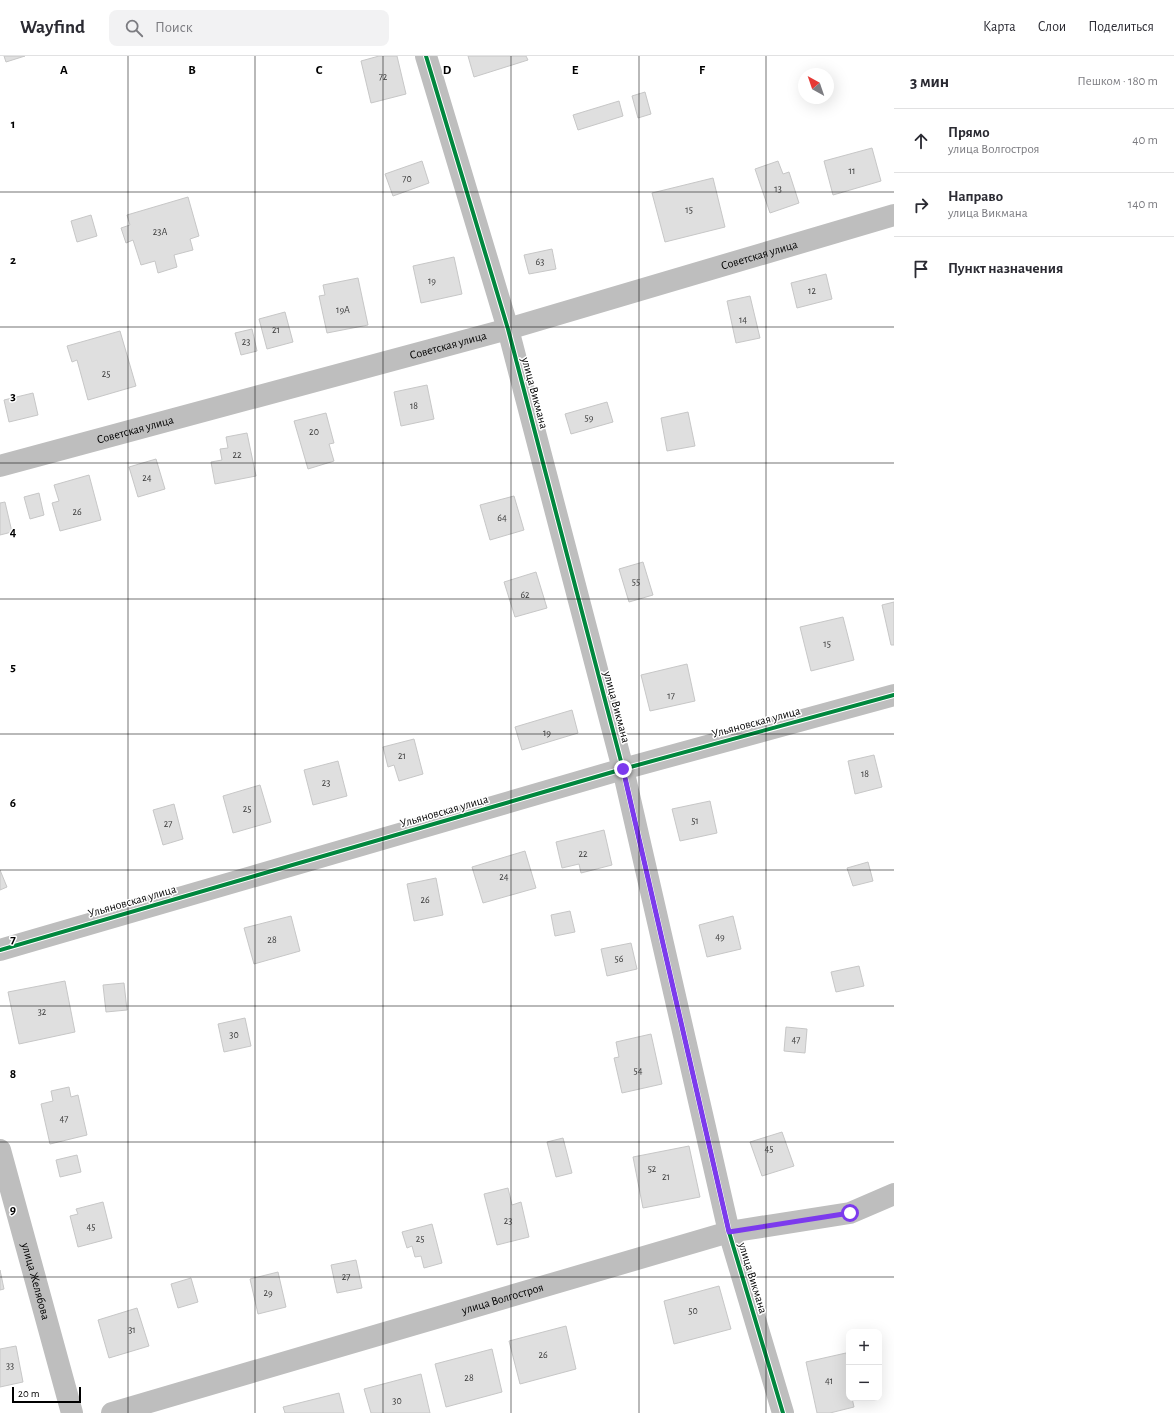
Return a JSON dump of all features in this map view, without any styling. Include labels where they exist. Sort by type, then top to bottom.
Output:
[{"type":"street","name":"улица Викмана","points":[[426,56],[508,329],[623,769],[729,1232],[783,1413]]},
{"type":"street","name":"Советская улица","points":[[0,466],[508,329],[894,216]]},
{"type":"street","name":"Ульяновская улица","points":[[0,950],[623,769],[894,695]]},
{"type":"street","name":"улица Желябова","points":[[0,1150],[72,1413]]},
{"type":"street","name":"улица Волгостроя","points":[[112,1413],[729,1232],[850,1213],[894,1194]]},
{"type":"building","points":[[4,56],[25,56],[6,62]]},
{"type":"building","points":[[379,56],[397,56],[406,94],[371,103],[361,61]]},
{"type":"building","points":[[468,56],[526,56],[528,60],[474,77]]},
{"type":"building","points":[[645,92],[651,114],[638,118],[632,96]]},
{"type":"building","points":[[619,101],[623,116],[578,130],[573,115]]},
{"type":"building","points":[[872,148],[881,181],[833,195],[824,161]]},
{"type":"building","points":[[422,161],[429,183],[393,196],[385,174]]},
{"type":"building","points":[[778,161],[783,174],[789,172],[799,203],[770,213],[755,169]]},
{"type":"building","points":[[713,178],[725,227],[665,242],[652,193]]},
{"type":"building","points":[[188,197],[199,236],[190,239],[193,250],[174,255],[177,267],[158,273],[155,261],[141,265],[133,240],[126,243],[121,228],[130,225],[127,215]]},
{"type":"building","points":[[91,215],[97,236],[77,242],[71,221]]},
{"type":"building","points":[[552,249],[556,269],[529,274],[524,255]]},
{"type":"building","points":[[454,257],[462,294],[421,303],[413,266]]},
{"type":"building","points":[[826,274],[832,299],[797,308],[791,283]]},
{"type":"building","points":[[358,278],[368,325],[327,333],[319,296],[325,295],[323,285]]},
{"type":"building","points":[[750,296],[760,338],[736,343],[727,301]]},
{"type":"building","points":[[285,312],[293,342],[267,349],[259,319]]},
{"type":"building","points":[[252,329],[257,351],[241,355],[235,333]]},
{"type":"building","points":[[120,331],[136,386],[88,400],[77,360],[72,362],[67,346]]},
{"type":"building","points":[[427,385],[434,419],[401,426],[394,392]]},
{"type":"building","points":[[33,393],[38,415],[9,422],[4,400]]},
{"type":"building","points":[[607,402],[613,422],[571,434],[565,414]]},
{"type":"building","points":[[688,412],[695,446],[667,451],[661,418]]},
{"type":"building","points":[[326,413],[334,443],[329,444],[334,461],[308,469],[294,421]]},
{"type":"building","points":[[247,433],[256,476],[215,484],[211,462],[222,460],[220,449],[228,448],[226,437]]},
{"type":"building","points":[[156,459],[165,489],[138,497],[129,467]]},
{"type":"building","points":[[89,475],[101,520],[60,531],[52,503],[59,501],[54,485]]},
{"type":"building","points":[[39,493],[44,515],[30,519],[24,497]]},
{"type":"building","points":[[514,496],[524,530],[490,540],[480,505]]},
{"type":"building","points":[[5,502],[12,532],[0,535],[0,503]]},
{"type":"building","points":[[643,562],[653,595],[629,602],[619,569]]},
{"type":"building","points":[[536,572],[547,608],[515,617],[504,582]]},
{"type":"building","points":[[894,602],[894,645],[891,645],[882,605]]},
{"type":"building","points":[[843,617],[854,660],[811,671],[800,627]]},
{"type":"building","points":[[687,664],[695,701],[650,711],[641,675]]},
{"type":"building","points":[[572,710],[578,733],[522,750],[515,727]]},
{"type":"building","points":[[414,739],[423,774],[399,781],[394,765],[388,767],[383,747]]},
{"type":"building","points":[[874,755],[882,787],[855,794],[848,761]]},
{"type":"building","points":[[338,761],[347,796],[313,805],[304,770]]},
{"type":"building","points":[[260,785],[271,822],[233,833],[223,796]]},
{"type":"building","points":[[710,801],[717,833],[680,841],[672,809]]},
{"type":"building","points":[[174,804],[183,839],[163,845],[153,810]]},
{"type":"building","points":[[604,830],[612,865],[581,873],[579,864],[562,868],[556,842]]},
{"type":"building","points":[[525,851],[536,888],[483,903],[472,867]]},
{"type":"building","points":[[868,862],[873,881],[853,886],[847,868]]},
{"type":"building","points":[[0,870],[7,887],[0,890]]},
{"type":"building","points":[[436,878],[443,915],[414,921],[407,884]]},
{"type":"building","points":[[570,911],[575,932],[555,936],[551,915]]},
{"type":"building","points":[[291,916],[300,951],[254,964],[244,928]]},
{"type":"building","points":[[733,916],[741,949],[707,957],[699,925]]},
{"type":"building","points":[[631,943],[637,969],[607,976],[601,949]]},
{"type":"building","points":[[859,966],[864,986],[836,992],[831,972]]},
{"type":"building","points":[[65,981],[75,1032],[19,1044],[8,992]]},
{"type":"building","points":[[124,983],[127,1010],[106,1012],[103,985]]},
{"type":"building","points":[[245,1018],[251,1046],[224,1052],[218,1024]]},
{"type":"building","points":[[786,1027],[807,1029],[805,1053],[784,1051]]},
{"type":"building","points":[[651,1034],[662,1084],[622,1093],[614,1058],[619,1057],[616,1042]]},
{"type":"building","points":[[69,1087],[71,1097],[78,1095],[87,1135],[50,1144],[41,1104],[53,1101],[51,1091]]},
{"type":"building","points":[[782,1132],[794,1166],[762,1176],[750,1142]]},
{"type":"building","points":[[563,1138],[572,1173],[556,1177],[547,1142]]},
{"type":"building","points":[[689,1146],[700,1197],[643,1208],[633,1157]]},
{"type":"building","points":[[77,1155],[81,1172],[60,1177],[56,1160]]},
{"type":"building","points":[[508,1188],[512,1205],[521,1202],[529,1237],[497,1245],[484,1194]]},
{"type":"building","points":[[103,1202],[112,1238],[78,1247],[70,1216],[78,1214],[76,1209]]},
{"type":"building","points":[[432,1224],[442,1263],[424,1268],[421,1256],[415,1257],[412,1246],[407,1248],[402,1232]]},
{"type":"building","points":[[356,1260],[362,1288],[337,1293],[331,1265]]},
{"type":"building","points":[[0,1270],[4,1289],[0,1290]]},
{"type":"building","points":[[278,1272],[286,1307],[258,1314],[250,1279]]},
{"type":"building","points":[[191,1278],[198,1302],[178,1308],[171,1284]]},
{"type":"building","points":[[719,1286],[731,1329],[674,1344],[664,1301]]},
{"type":"building","points":[[137,1308],[149,1346],[109,1358],[98,1320]]},
{"type":"building","points":[[566,1326],[576,1369],[520,1384],[509,1341]]},
{"type":"building","points":[[16,1346],[23,1382],[0,1387],[0,1349]]},
{"type":"building","points":[[492,1349],[502,1392],[446,1407],[435,1364]]},
{"type":"building","points":[[846,1353],[846,1401],[853,1401],[854,1407],[830,1413],[817,1413],[806,1362]]},
{"type":"building","points":[[421,1374],[430,1413],[371,1413],[364,1389]]},
{"type":"building","points":[[339,1393],[344,1413],[285,1413],[283,1407]]},
{"type":"cycle path","points":[[426,56],[508,329],[623,769],[729,1232],[783,1413]]},
{"type":"cycle path","points":[[0,950],[623,769],[894,695]]},
{"type":"route","points":[[623,769],[729,1232],[850,1213]]}]
